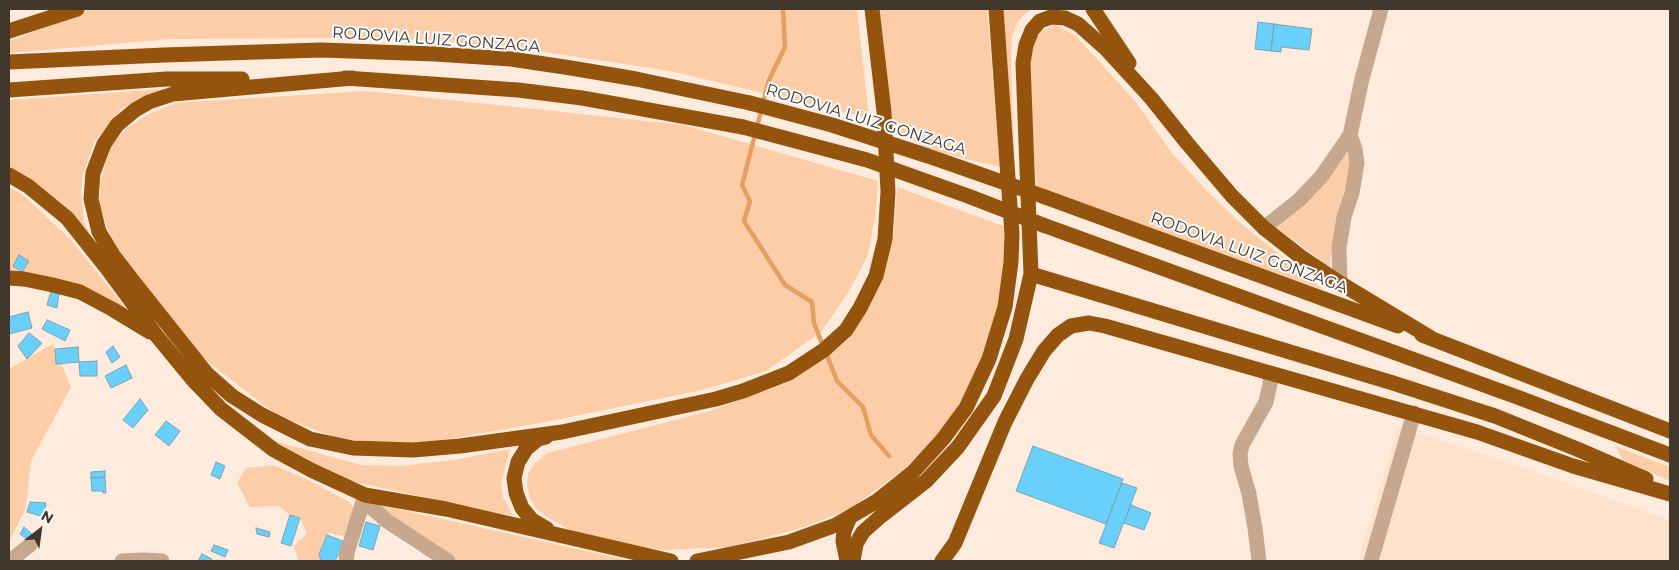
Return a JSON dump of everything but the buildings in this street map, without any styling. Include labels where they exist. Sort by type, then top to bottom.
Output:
[{"type":"highway","points":[[9,31],[77,9]]},
{"type":"highway","points":[[567,537],[545,528],[532,520],[522,508],[516,494],[514,478],[518,462],[526,449],[538,439],[562,432],[716,399],[743,391],[789,373],[824,350],[846,330],[860,308],[876,276],[885,239],[888,192],[884,112],[872,9]]},
{"type":"highway","points":[[697,561],[789,542],[836,525],[877,501],[913,472],[943,439],[966,408],[989,359],[1005,307],[1011,262],[1012,234],[996,9]]},
{"type":"highway","points":[[1092,9],[1151,98]]},
{"type":"highway","points":[[853,561],[856,544],[863,532],[926,481],[958,447],[994,396],[1016,338],[1031,274],[1023,63],[1026,45],[1032,30],[1040,21],[1051,17],[1064,18],[1078,24],[1100,44],[1151,98],[1232,196],[1264,228],[1301,257],[1340,283],[1431,338]]},
{"type":"highway","name":"RODOVIA LUIZ GONZAGA","points":[[9,62],[321,50],[435,54],[511,59],[563,67],[636,79],[750,103],[876,139],[1045,197],[1431,338],[1670,431]]},
{"type":"highway","points":[[353,78],[173,94],[149,102],[135,110],[117,125],[104,144],[93,173],[91,199],[99,232],[132,282],[207,374],[232,396],[262,415],[310,439],[353,448],[413,450],[460,446],[562,432]]},
{"type":"highway","points":[[9,90],[167,79],[353,78],[518,90],[598,100],[743,127],[867,160],[1517,396],[1670,455]]},
{"type":"highway","points":[[9,175],[28,186],[67,218],[156,335],[194,380],[221,409],[274,450],[364,497],[446,509],[671,561]]},
{"type":"highway","points":[[1031,274],[1384,380],[1494,416],[1577,449],[1670,490]]},
{"type":"highway","points":[[9,278],[53,284],[80,292],[156,335]]},
{"type":"highway","points":[[942,561],[955,543],[1005,422],[1044,351],[1058,335],[1072,326],[1089,323],[1414,413],[1477,432],[1573,466],[1670,494]]},
{"type":"highway","points":[[848,561],[843,541],[844,531],[850,517]]},
{"type":"street","points":[[1264,228],[1299,200],[1320,177],[1350,135],[1362,79],[1381,9]]},
{"type":"street","points":[[1340,283],[1339,248],[1344,216],[1353,186],[1357,163],[1350,135]]},
{"type":"street","points":[[1259,561],[1249,494],[1241,466],[1240,454],[1242,444],[1266,402],[1270,384],[1270,373]]},
{"type":"street","points":[[1371,561],[1414,413]]},
{"type":"street","points":[[346,561],[346,553],[364,497],[394,526],[448,561]]},
{"type":"street","points":[[10,561],[30,545]]},
{"type":"street","points":[[122,561],[162,561]]},
{"type":"shaded area","points":[[90,9],[857,9],[869,118],[670,71],[538,51],[432,40],[349,38],[171,39],[9,53],[9,41]]},
{"type":"shaded area","points":[[876,9],[987,9],[1000,167],[938,152],[889,129]]},
{"type":"shaded area","points":[[1001,9],[1033,9],[1018,21],[1012,37],[1011,63],[1015,175]]},
{"type":"shaded area","points":[[1056,25],[1076,36],[1135,101],[1171,152],[1207,191],[1239,222],[1324,290],[1037,194],[1027,63],[1033,40],[1045,29]]},
{"type":"shaded area","points":[[165,89],[122,108],[94,142],[83,174],[81,193],[84,221],[95,247],[9,170],[9,100]]},
{"type":"shaded area","points":[[367,91],[684,125],[878,181],[875,217],[868,255],[849,291],[821,332],[766,371],[702,390],[536,424],[411,445],[337,438],[277,415],[212,365],[191,346],[111,237],[99,204],[101,180],[110,147],[126,129],[147,115],[176,103]]},
{"type":"shaded area","points":[[1349,153],[1350,168],[1333,239],[1330,267],[1277,228],[1292,215],[1336,163]]},
{"type":"shaded area","points":[[9,187],[23,195],[70,239],[128,311],[9,273]]},
{"type":"shaded area","points":[[897,187],[1006,227],[1000,305],[982,368],[951,420],[905,468],[850,509],[801,528],[730,547],[663,550],[617,542],[572,531],[545,516],[536,508],[530,498],[527,485],[528,474],[534,464],[548,453],[710,411],[786,383],[834,351],[852,331],[882,271],[894,232]]},
{"type":"shaded area","points":[[53,344],[71,387],[31,461],[26,508],[9,542],[9,369]]},
{"type":"shaded area","points":[[1398,427],[1489,456],[1670,520],[1670,561],[1358,561]]},
{"type":"shaded area","points":[[274,441],[361,465],[401,466],[455,460],[510,449],[501,484],[503,497],[513,516],[359,483],[321,469]]},
{"type":"shaded area","points":[[1615,446],[1670,467],[1670,481],[1623,460]]},
{"type":"shaded area","points":[[273,465],[308,480],[349,502],[355,508],[344,536],[329,533],[327,535],[319,554],[321,561],[298,561],[294,546],[307,534],[300,518],[290,515],[278,506],[250,507],[237,483],[246,468]]},
{"type":"shaded area","points":[[375,504],[631,561],[448,561]]},
{"type":"waterway","points":[[783,9],[785,47],[769,80],[742,185],[750,201],[744,221],[785,285],[812,302],[814,323],[823,346]]},
{"type":"waterway","points":[[826,353],[837,381],[863,407],[871,435],[889,456]]}]
